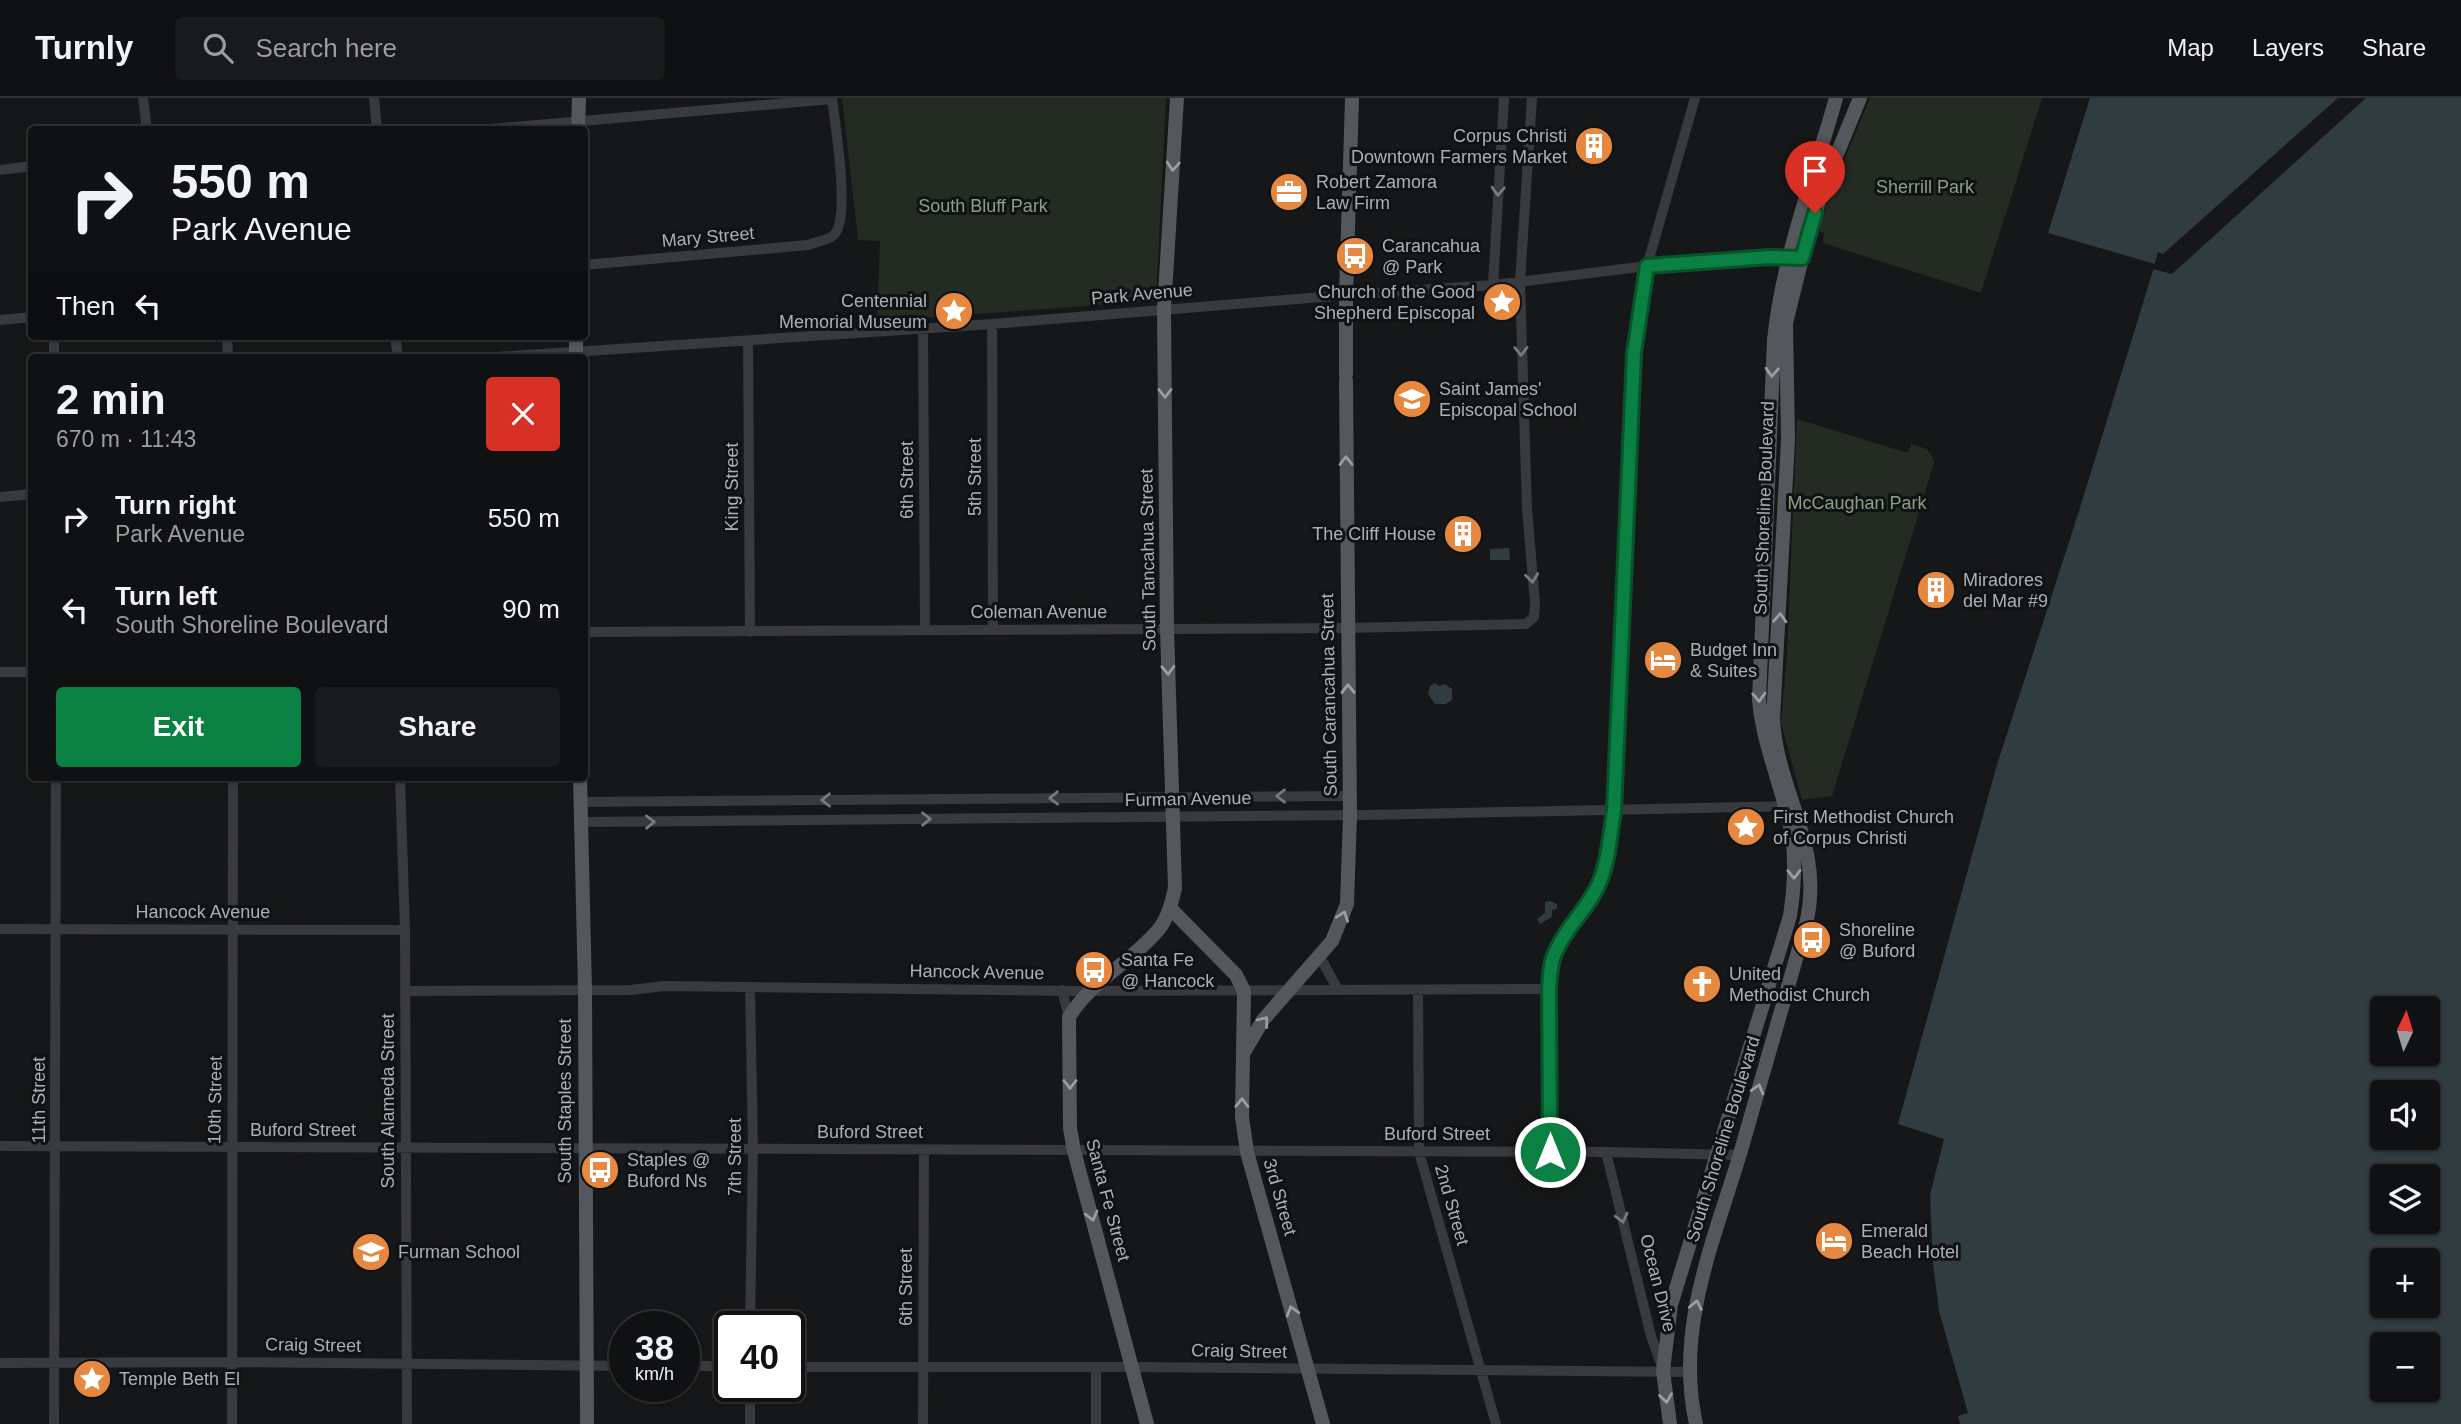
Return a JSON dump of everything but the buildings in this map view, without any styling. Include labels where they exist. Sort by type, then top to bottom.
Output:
[{"type":"main road","points":[[578,124],[579,98]]},
{"type":"main road","name":"South Tancahua Street","points":[[1093,990],[1160,928],[1170,908],[1175,888],[1167,629],[1164,310],[1177,98]]},
{"type":"main road","name":"South Carancahua Street","points":[[1290,991],[1332,941],[1347,904],[1350,796],[1346,295],[1352,98]]},
{"type":"main road","name":"South Shoreline Boulevard","points":[[1796,257],[1836,98]]},
{"type":"main road","name":"South Shoreline Boulevard","points":[[1689,1372],[1689,1344],[1700,1281],[1808,915],[1811,894],[1808,853],[1760,720],[1758,680],[1774,340],[1779,300],[1860,98]]},
{"type":"main road","name":"South Staples Street","points":[[580,781],[587,1424]]},
{"type":"main road","name":"South Shoreline Boulevard","points":[[1663,1371],[1671,1305],[1790,916],[1795,877],[1789,806]]},
{"type":"main road","points":[[1170,908],[1236,975],[1244,991],[1243,1054]]},
{"type":"main road","points":[[1069,1017],[1093,990]]},
{"type":"main road","name":"3rd Street","points":[[1290,991],[1263,1020],[1243,1054],[1242,1117],[1247,1152],[1323,1424]]},
{"type":"main road","name":"Santa Fe Street","points":[[1069,1017],[1070,1128],[1074,1151],[1147,1424]]},
{"type":"main road","name":"Ocean Drive","points":[[1663,1371],[1671,1424]]},
{"type":"main road","points":[[1689,1372],[1696,1424]]},
{"type":"street","points":[[143,98],[146,126]]},
{"type":"street","points":[[374,98],[377,126]]},
{"type":"street","points":[[545,126],[832,98]]},
{"type":"street","name":"Mary Street","points":[[588,265],[808,245],[833,236],[838,228],[843,202],[832,98]]},
{"type":"street","points":[[1493,285],[1504,98]]},
{"type":"street","points":[[1520,282],[1532,98]]},
{"type":"street","points":[[1550,1152],[1549,989],[1556,950],[1588,904],[1600,881],[1608,855],[1614,811],[1634,353],[1647,266],[1695,98]]},
{"type":"street","points":[[0,170],[28,166]]},
{"type":"street","name":"Park Avenue","points":[[576,354],[1493,285],[1647,266],[1796,257]]},
{"type":"street","name":"Coleman Avenue","points":[[588,632],[1347,628],[1526,624],[1534,617],[1535,603],[1529,550],[1520,282]]},
{"type":"street","points":[[0,320],[28,317]]},
{"type":"street","name":"5th Street","points":[[992,324],[992,629]]},
{"type":"street","name":"6th Street","points":[[923,329],[925,630]]},
{"type":"street","name":"King Street","points":[[748,341],[750,632]]},
{"type":"street","points":[[0,497],[28,494]]},
{"type":"street","points":[[0,672],[28,672]]},
{"type":"street","name":"11th Street","points":[[54,1424],[56,781]]},
{"type":"street","name":"10th Street","points":[[232,1424],[235,929],[233,781]]},
{"type":"street","name":"South Alameda Street","points":[[400,781],[405,930],[407,1424]]},
{"type":"street","name":"Furman Avenue","points":[[581,802],[1350,796]]},
{"type":"street","points":[[965,819],[966,799]]},
{"type":"street","points":[[779,800],[779,820]]},
{"type":"street","name":"Furman Avenue","points":[[582,822],[1350,815],[1789,806]]},
{"type":"street","name":"Hancock Avenue","points":[[0,929],[405,930]]},
{"type":"street","points":[[1320,957],[1337,988]]},
{"type":"street","name":"Hancock Avenue","points":[[405,991],[584,991],[664,986],[1244,991],[1337,988],[1549,989]]},
{"type":"street","name":"7th Street","points":[[750,987],[753,1149],[750,1311]]},
{"type":"street","points":[[1062,990],[1069,1017]]},
{"type":"street","name":"2nd Street","points":[[1418,990],[1419,1152],[1496,1424]]},
{"type":"street","name":"Buford Street","points":[[0,1146],[1606,1152],[1739,1155]]},
{"type":"street","name":"6th Street","points":[[923,1424],[924,1150]]},
{"type":"street","name":"Ocean Drive","points":[[1606,1152],[1651,1336],[1663,1371]]},
{"type":"street","name":"Craig Street","points":[[0,1363],[233,1362],[609,1366]]},
{"type":"street","name":"Craig Street","points":[[805,1367],[1689,1372]]},
{"type":"street","points":[[1096,1367],[1096,1424]]},
{"type":"street","points":[[750,1402],[750,1424]]},
{"type":"green space","name":"South Bluff Park","points":[[842,98],[1166,98],[1156,301],[877,321],[880,241],[858,240]]},
{"type":"green space","name":"Sherrill Park","points":[[1870,98],[2042,98],[1981,293],[1823,243],[1824,233],[1819,231],[1827,201]]},
{"type":"green space","name":"McCaughan Park","points":[[1797,419],[1908,453],[1911,444],[1927,449],[1934,463],[1832,796],[1802,800],[1781,723],[1787,653]]},
{"type":"shaded area","points":[[2090,98],[2461,98],[2461,1424],[1960,1424],[1958,1416],[1968,1413],[1939,1311],[1933,1264],[1930,1195],[1944,1139],[1898,1124],[1996,768],[2155,264],[2048,233]]},
{"type":"shaded area","points":[[1509,548],[1510,560],[1490,560],[1490,549]]},
{"type":"shaded area","points":[[1435,683],[1439,686],[1445,684],[1452,689],[1452,700],[1446,704],[1435,704],[1428,694],[1430,686]]},
{"type":"shaded area","points":[[1545,902],[1557,904],[1557,909],[1552,910],[1552,917],[1540,924],[1537,919],[1545,913]]},
{"type":"pier","points":[[2338,98],[2366,98],[2172,274],[2153,269],[2158,252],[2163,254]]},
{"type":"place","name":"Corpus Christi Downtown Farmers Market","points":[[1594,146]]},
{"type":"place","name":"Robert Zamora Law Firm","points":[[1289,192]]},
{"type":"place","name":"Carancahua @ Park","points":[[1355,256]]},
{"type":"place","name":"Church of the Good Shepherd Episcopal","points":[[1502,302]]},
{"type":"place","name":"Centennial Memorial Museum","points":[[954,311]]},
{"type":"place","name":"Saint James' Episcopal School","points":[[1412,399]]},
{"type":"place","name":"The Cliff House","points":[[1463,534]]},
{"type":"place","name":"Miradores del Mar #9","points":[[1936,590]]},
{"type":"place","name":"Budget Inn & Suites","points":[[1663,660]]},
{"type":"place","name":"First Methodist Church of Corpus Christi","points":[[1746,827]]},
{"type":"place","name":"Shoreline @ Buford","points":[[1812,940]]},
{"type":"place","name":"Santa Fe @ Hancock","points":[[1094,970]]},
{"type":"place","name":"United Methodist Church","points":[[1702,984]]},
{"type":"place","name":"Staples @ Buford Ns","points":[[600,1170]]},
{"type":"place","name":"Emerald Beach Hotel","points":[[1834,1241]]},
{"type":"place","name":"Furman School","points":[[371,1252]]},
{"type":"place","name":"Temple Beth El","points":[[92,1379]]},
{"type":"route","points":[[1550,1152],[1551,968],[1556,950],[1588,904],[1600,881],[1608,855],[1614,811],[1634,353],[1647,266],[1770,257],[1802,258],[1815,213]]}]
